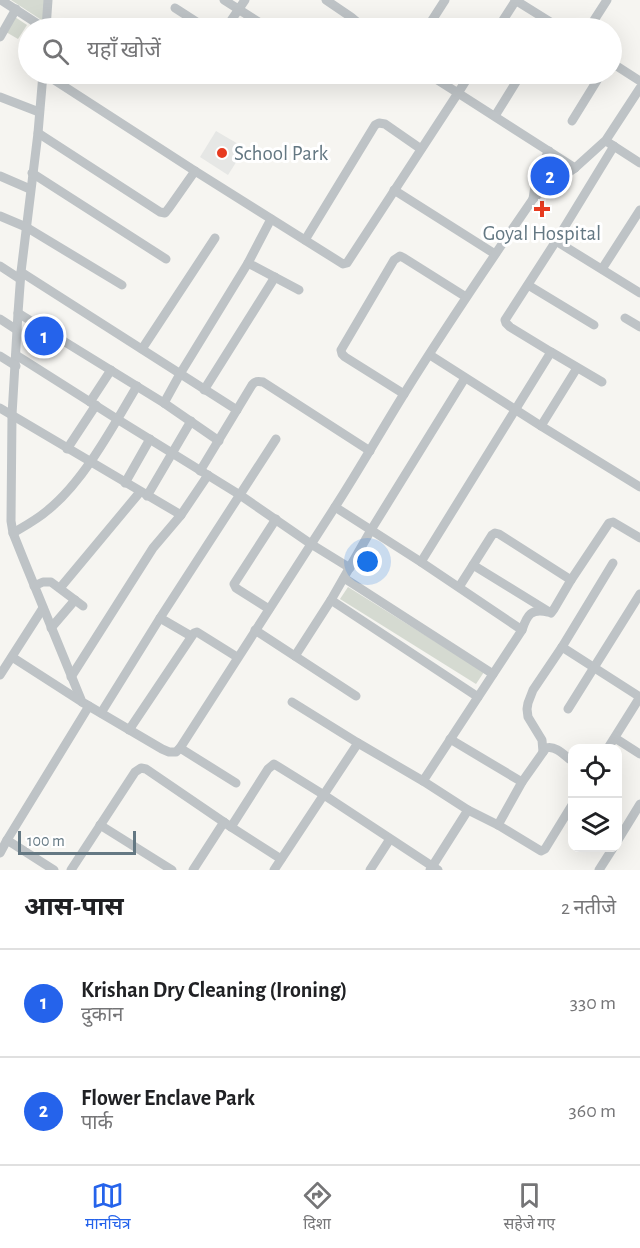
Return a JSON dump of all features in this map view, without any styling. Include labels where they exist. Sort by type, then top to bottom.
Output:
[{"type":"street","points":[[1,0],[30,18]]},
{"type":"street","points":[[46,18],[48,0]]},
{"type":"street","points":[[224,0],[253,18]]},
{"type":"street","points":[[233,18],[245,0]]},
{"type":"street","points":[[326,0],[352,18]]},
{"type":"street","points":[[433,18],[445,0]]},
{"type":"street","points":[[504,18],[516,0],[541,18]]},
{"type":"street","points":[[595,18],[607,0]]},
{"type":"street","points":[[175,8],[190,18]]},
{"type":"street","points":[[0,37],[16,9]]},
{"type":"street","points":[[622,69],[640,81]]},
{"type":"street","points":[[43,84],[18,313],[12,415],[10,510],[13,533],[71,677],[85,704]]},
{"type":"street","points":[[60,84],[343,264],[347,263],[464,84]]},
{"type":"street","points":[[444,84],[575,168]]},
{"type":"street","points":[[495,116],[515,84]]},
{"type":"street","points":[[572,121],[595,84]]},
{"type":"street","points":[[602,382],[506,323],[506,317],[556,241],[640,88]]},
{"type":"street","points":[[0,97],[39,112]]},
{"type":"street","points":[[305,240],[375,125],[385,124],[420,149]]},
{"type":"street","points":[[38,133],[160,213],[165,213],[195,171]]},
{"type":"street","points":[[610,143],[640,163]]},
{"type":"street","points":[[12,657],[85,704],[169,752],[176,752],[335,507],[466,297],[533,199],[610,143]]},
{"type":"street","points":[[533,199],[537,173],[549,151]]},
{"type":"street","points":[[32,173],[166,259]]},
{"type":"street","points":[[0,176],[30,189]]},
{"type":"street","points":[[394,190],[495,254]]},
{"type":"street","points":[[602,269],[639,213]]},
{"type":"street","points":[[0,216],[26,227],[122,285]]},
{"type":"street","points":[[164,403],[248,263],[271,219]]},
{"type":"street","points":[[142,349],[215,238]]},
{"type":"street","points":[[556,241],[640,293]]},
{"type":"street","points":[[404,394],[345,357],[341,350],[394,260],[400,256],[404,258],[466,297]]},
{"type":"street","points":[[248,263],[299,290]]},
{"type":"street","points":[[0,266],[21,275],[237,410]]},
{"type":"street","points":[[204,390],[275,277]]},
{"type":"street","points":[[528,285],[594,325]]},
{"type":"street","points":[[18,313],[164,403],[219,441]]},
{"type":"street","points":[[625,318],[640,327]]},
{"type":"street","points":[[0,319],[17,330]]},
{"type":"street","points":[[422,562],[551,352]]},
{"type":"street","points":[[430,354],[640,487]]},
{"type":"street","points":[[16,355],[240,495],[350,568]]},
{"type":"street","points":[[0,356],[16,366]]},
{"type":"street","points":[[541,426],[577,368]]},
{"type":"street","points":[[67,449],[111,370]]},
{"type":"street","points":[[294,656],[331,600],[371,530],[465,378]]},
{"type":"street","points":[[71,677],[153,548],[181,515],[219,441],[255,382],[263,382],[370,451]]},
{"type":"street","points":[[13,533],[49,510],[67,493],[90,462],[137,386]]},
{"type":"street","points":[[0,408],[181,515]]},
{"type":"street","points":[[60,588],[144,494],[173,453],[190,421]]},
{"type":"street","points":[[125,483],[150,439]]},
{"type":"street","points":[[101,713],[276,439]]},
{"type":"street","points":[[335,507],[422,562],[522,630]]},
{"type":"street","points":[[269,609],[239,590],[234,584],[276,519]]},
{"type":"street","points":[[550,613],[609,523],[618,524],[640,538]]},
{"type":"street","points":[[459,587],[495,533],[571,580]]},
{"type":"street","points":[[543,752],[542,740],[528,717],[527,706],[534,690],[613,563]]},
{"type":"street","points":[[473,565],[550,613]]},
{"type":"street","points":[[344,578],[493,674]]},
{"type":"street","points":[[34,586],[51,582],[79,603],[51,628]]},
{"type":"street","points":[[568,709],[640,594]]},
{"type":"street","points":[[331,600],[478,697]]},
{"type":"street","points":[[0,675],[43,608]]},
{"type":"street","points":[[423,781],[522,630],[528,615],[540,610],[550,613]]},
{"type":"street","points":[[160,618],[191,636]]},
{"type":"street","points":[[255,630],[356,696]]},
{"type":"street","points":[[129,729],[194,633],[197,632],[237,657]]},
{"type":"street","points":[[562,647],[640,697],[611,744]]},
{"type":"street","points":[[292,702],[468,810],[541,851],[545,849],[568,813]]},
{"type":"street","points":[[0,853],[85,704]]},
{"type":"street","points":[[615,738],[640,754]]},
{"type":"street","points":[[450,739],[522,782]]},
{"type":"street","points":[[274,870],[358,744]]},
{"type":"street","points":[[498,825],[522,782],[543,752],[550,746],[568,757]]},
{"type":"street","points":[[180,748],[236,783]]},
{"type":"street","points":[[193,870],[274,764],[390,839],[429,868],[468,810]]},
{"type":"street","points":[[71,870],[135,772],[141,768],[281,859]]},
{"type":"street","points":[[622,833],[640,804]]},
{"type":"street","points":[[100,825],[172,870]]},
{"type":"street","points":[[370,870],[390,839]]},
{"type":"street","points":[[7,840],[54,870]]},
{"type":"street","points":[[599,870],[610,852]]},
{"type":"shaded area","points":[[11,0],[45,0],[43,18],[38,18]]},
{"type":"shaded area","points":[[15,17],[18,19],[18,39],[6,32]]},
{"type":"shaded area","name":"School Park","points":[[216,131],[245,148],[228,175],[200,157]]},
{"type":"shaded area","points":[[551,161],[561,164],[564,171],[544,184],[541,183],[540,181]]},
{"type":"shaded area","points":[[348,587],[484,672],[476,684],[340,599]]},
{"type":"place","name":"School Park","points":[[222,153]]},
{"type":"place","name":"Flower Enclave Park","points":[[550,176]]},
{"type":"place","name":"Goyal Hospital","points":[[542,209]]},
{"type":"place","name":"Krishan Dry Cleaning (Ironing)","points":[[44,336]]}]
